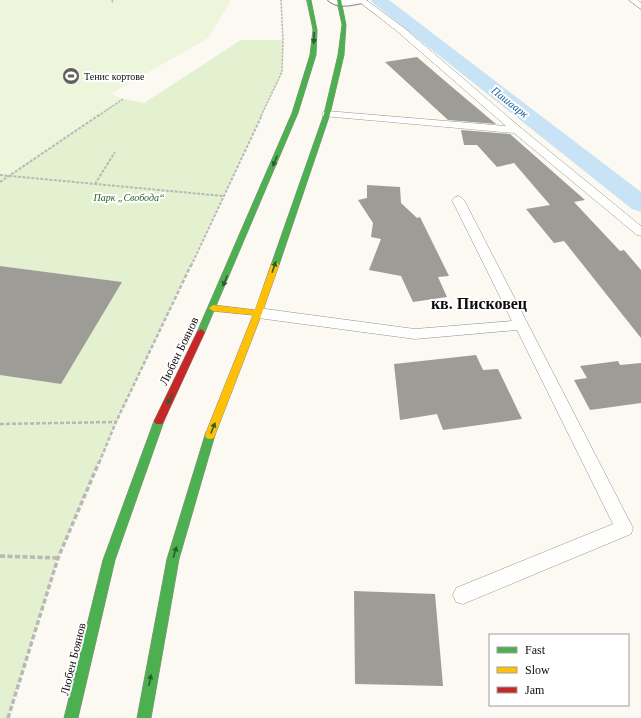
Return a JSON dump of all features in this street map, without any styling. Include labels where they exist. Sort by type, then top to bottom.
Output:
[{"type":"street","name":"Любен Боянов","points":[[71,718],[111,553],[154,431],[213,308],[294,114],[313,55],[315,30],[309,0]]},
{"type":"street","points":[[144,718],[173,558],[210,434],[258,313],[327,114],[341,55],[344,25],[338,1],[361,0]]},
{"type":"street","points":[[213,308],[258,313]]},
{"type":"lane","points":[[361,0],[401,30],[517,130],[641,232]]},
{"type":"lane","points":[[633,0],[641,7]]},
{"type":"lane","points":[[327,114],[517,130]]},
{"type":"lane","points":[[458,200],[624,528],[463,596]]},
{"type":"lane","points":[[258,313],[415,334],[521,325]]},
{"type":"path","points":[[8,718],[58,558],[116,422],[162,328],[282,72],[283,40],[281,0]]},
{"type":"path","points":[[0,182],[123,99]]},
{"type":"path","points":[[95,184],[114,152]]},
{"type":"path","points":[[0,175],[223,196]]},
{"type":"path","points":[[0,424],[116,422]]},
{"type":"path","points":[[0,556],[58,558]]},
{"type":"green space","name":"Тенис кортове","points":[[0,0],[231,0],[208,38],[110,94],[123,99],[9,175],[0,175]]},
{"type":"green space","name":"Парк „Свобода“","points":[[241,40],[283,40],[282,72],[116,422],[58,558],[8,718],[0,718],[0,375],[61,384],[121,282],[0,266],[0,175],[9,175],[123,99],[144,103]]},
{"type":"building","points":[[417,57],[496,124],[448,120],[385,62]]},
{"type":"building","points":[[461,130],[510,134],[585,200],[574,202],[620,251],[624,250],[641,270],[641,338],[564,241],[554,243],[526,209],[550,205],[514,163],[497,167],[477,145],[464,145]]},
{"type":"building","points":[[367,185],[400,187],[401,203],[417,218],[420,217],[449,276],[438,277],[447,297],[413,302],[401,276],[369,270],[381,239],[371,237],[373,223],[358,200],[367,198]]},
{"type":"building","points":[[0,266],[122,282],[61,384],[0,375]]},
{"type":"building","points":[[476,355],[483,370],[498,369],[522,419],[443,430],[437,414],[400,420],[394,364]]},
{"type":"building","points":[[618,361],[620,365],[641,363],[641,403],[590,410],[574,380],[587,378],[580,366]]},
{"type":"building","points":[[354,591],[435,594],[443,686],[355,684]]},
{"type":"waterway","name":"Пашаарк","points":[[379,0],[641,204]]},
{"type":"traffic: fast","points":[[201,332],[295,113],[313,55],[315,30],[309,0]]},
{"type":"traffic: fast","points":[[275,265],[327,114],[341,55],[344,25],[339,0]]},
{"type":"traffic: fast","points":[[71,718],[109,560],[159,421]]},
{"type":"traffic: fast","points":[[144,718],[173,559],[210,435]]},
{"type":"traffic: slow","points":[[210,435],[258,313],[275,265]]},
{"type":"traffic: slow","points":[[213,308],[258,313]]},
{"type":"traffic: jam","points":[[159,421],[201,332]]},
{"type":"place","name":"Тенис кортове","points":[[71,76]]},
{"type":"district","name":"кв. Писковец","points":[[479,303]]}]
